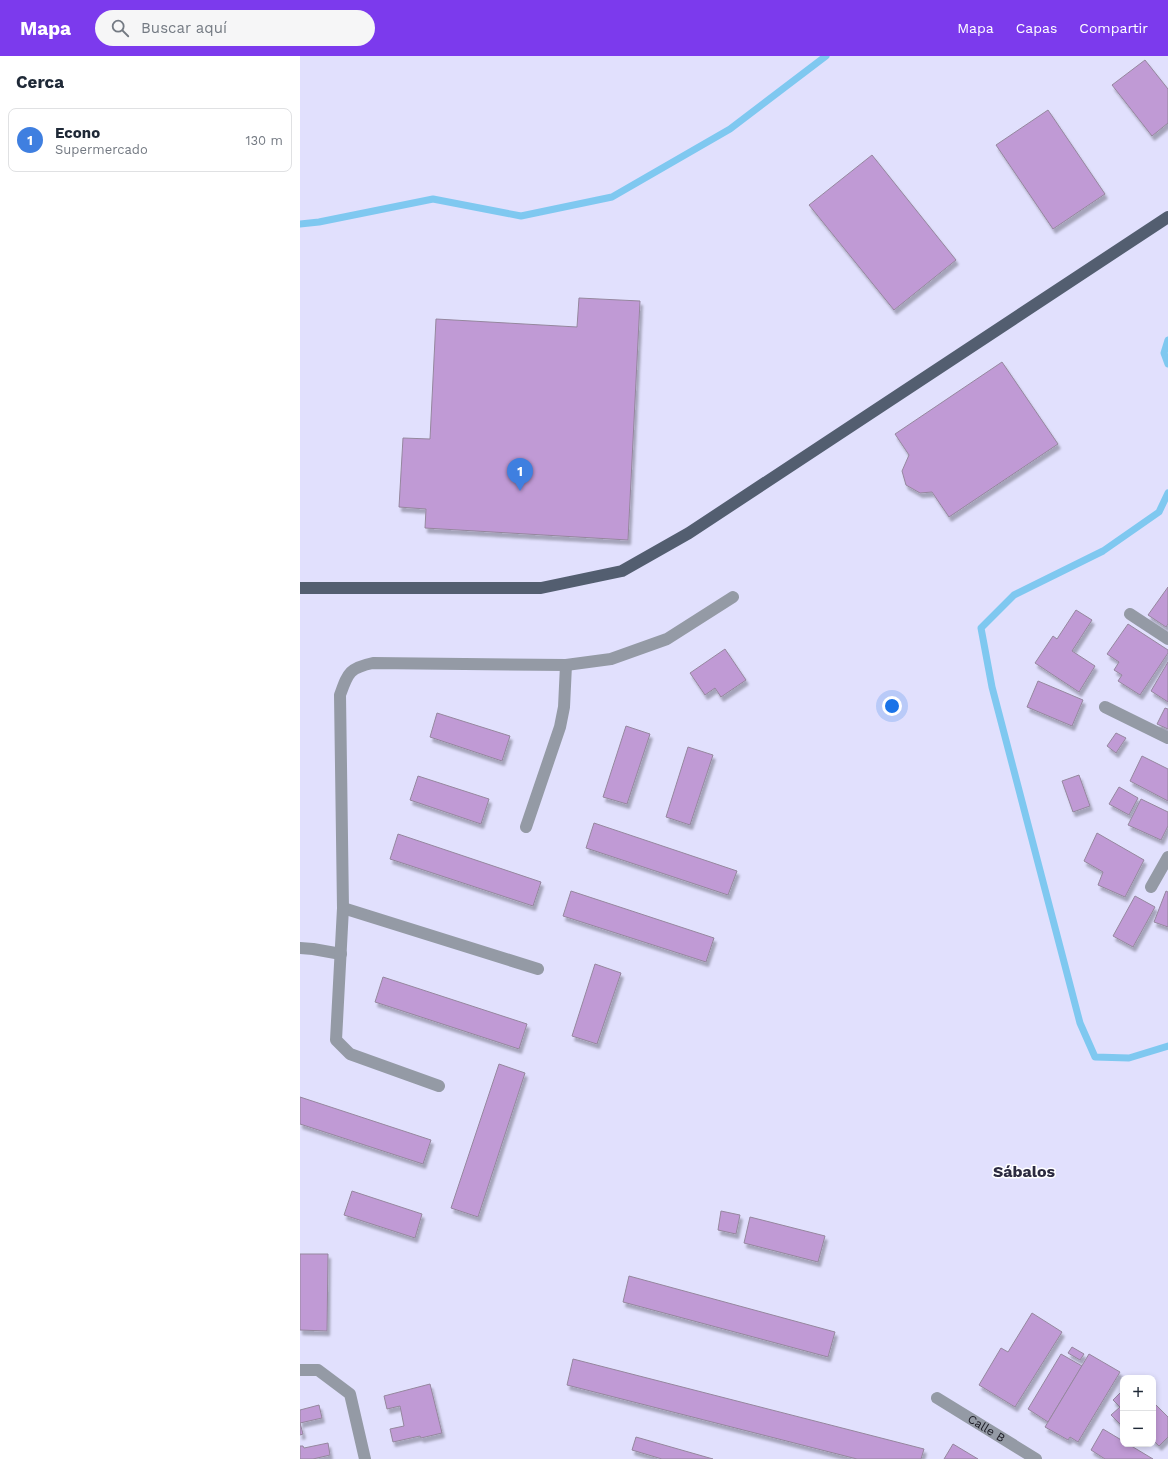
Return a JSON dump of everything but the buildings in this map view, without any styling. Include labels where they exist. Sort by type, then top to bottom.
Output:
[{"type":"main road","points":[[300,588],[541,588],[622,571],[689,533],[1168,217]]},
{"type":"street","points":[[439,1086],[350,1054],[336,1040],[343,908],[340,695],[348,675],[359,666],[373,663],[566,666],[610,659],[667,639],[733,597]]},
{"type":"street","points":[[1130,614],[1168,639]]},
{"type":"street","points":[[526,827],[560,727],[564,707],[566,666]]},
{"type":"street","points":[[1105,707],[1168,738]]},
{"type":"street","points":[[1151,887],[1168,857]]},
{"type":"street","points":[[343,908],[538,969]]},
{"type":"street","points":[[300,948],[341,954]]},
{"type":"street","points":[[300,1370],[318,1370],[350,1394],[365,1459]]},
{"type":"street","name":"Calle B","points":[[936,1398],[1036,1459]]},
{"type":"waterway","points":[[300,224],[319,222],[433,199],[521,216],[612,197],[730,129],[826,56]]},
{"type":"waterway","points":[[1168,340],[1164,353],[1168,364]]},
{"type":"waterway","points":[[1168,493],[1159,512],[1103,551],[1014,595],[981,628],[992,687],[1080,1023],[1095,1057],[1129,1058],[1168,1046]]},
{"type":"place","name":"Econo","points":[[520,491]]},
{"type":"district","name":"Sábalos","points":[[1024,1171]]}]
